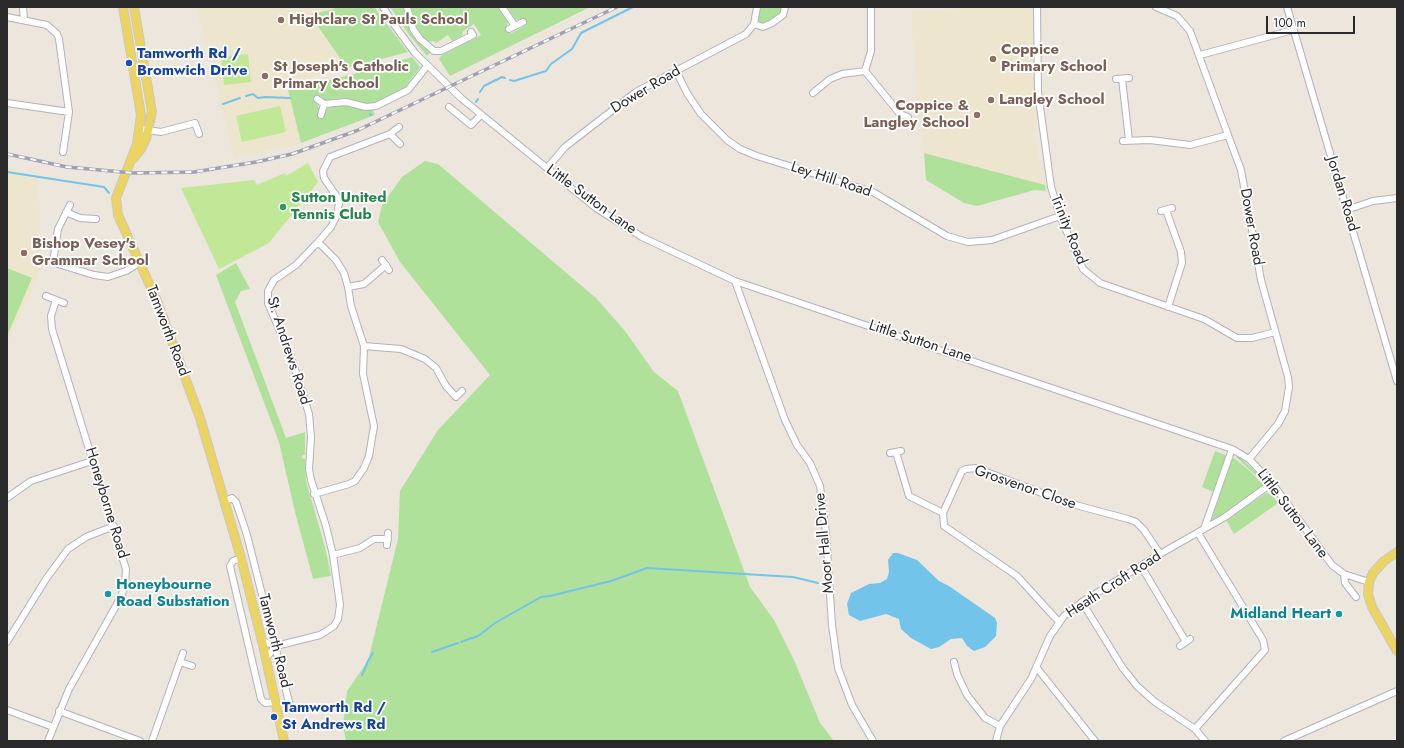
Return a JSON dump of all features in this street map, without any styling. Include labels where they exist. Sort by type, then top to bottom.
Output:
[{"type":"main road","name":"Tamworth Road","points":[[123,7],[141,115],[140,129],[129,164],[118,189],[116,205],[120,224],[140,263],[172,337],[200,418],[241,558],[266,658],[284,741]]},
{"type":"main road","name":"Tamworth Road","points":[[129,164],[141,149],[149,130],[152,112],[134,7]]},
{"type":"main road","points":[[1397,552],[1376,568],[1369,582],[1368,594],[1370,602],[1397,651]]},
{"type":"street","points":[[23,7],[24,20]]},
{"type":"street","name":"Little Sutton Lane","points":[[383,7],[395,26],[427,66],[481,115],[596,208],[636,233],[665,249],[735,281],[1232,449],[1249,459],[1272,483],[1332,565],[1344,574],[1369,582]]},
{"type":"street","points":[[407,7],[413,29],[425,45],[434,51],[441,51],[473,35],[471,32]]},
{"type":"street","points":[[502,7],[512,28],[523,22]]},
{"type":"street","points":[[758,7],[754,24],[763,27],[784,15],[785,7]]},
{"type":"street","points":[[865,71],[871,51],[871,7]]},
{"type":"street","name":"Trinity Road","points":[[1036,7],[1040,119],[1051,187],[1060,216],[1083,269],[1094,280],[1108,287],[1204,319],[1237,338],[1252,338],[1275,332]]},
{"type":"street","name":"Dower Road","points":[[1156,7],[1166,10],[1181,19],[1190,31],[1200,55],[1241,170],[1261,280],[1288,377],[1288,401],[1286,411],[1278,424],[1249,459]]},
{"type":"street","name":"Jordan Road","points":[[1287,7],[1397,381]]},
{"type":"street","points":[[7,17],[47,25],[57,34],[59,39],[69,112],[61,149]]},
{"type":"street","name":"Dower Road","points":[[546,168],[564,147],[636,92],[739,39],[750,30],[754,24]]},
{"type":"street","points":[[1200,55],[1293,30]]},
{"type":"street","points":[[317,99],[324,104],[346,102],[366,107],[376,106],[408,90],[427,66]]},
{"type":"street","name":"Ley Hill Road","points":[[676,71],[701,114],[712,127],[736,146],[757,156],[868,190],[947,236],[968,242],[992,240],[1060,216]]},
{"type":"street","points":[[814,89],[830,79],[842,74],[865,71]]},
{"type":"street","points":[[865,71],[900,114],[906,116],[903,124]]},
{"type":"street","points":[[1129,78],[1119,79],[1126,141],[1150,140],[1190,145],[1228,135]]},
{"type":"street","points":[[7,103],[69,112]]},
{"type":"street","points":[[321,115],[324,104]]},
{"type":"street","points":[[449,107],[471,125],[481,115]]},
{"type":"street","points":[[140,129],[161,132],[195,123],[199,134]]},
{"type":"street","name":"St. Andrews Road","points":[[276,646],[320,635],[334,626],[338,619],[340,605],[333,555],[326,526],[314,494],[310,469],[311,437],[309,414],[291,357],[271,312],[267,297],[270,285],[274,280],[296,265],[331,228],[339,209],[337,197],[324,178],[323,171],[326,162],[330,157],[336,154],[390,134],[399,127]]},
{"type":"street","points":[[390,134],[400,144]]},
{"type":"street","points":[[1346,210],[1373,201],[1397,198]]},
{"type":"street","points":[[53,262],[56,237],[70,205]]},
{"type":"street","points":[[1166,209],[1181,252],[1182,263],[1168,307]]},
{"type":"street","points":[[66,212],[80,218],[96,219]]},
{"type":"street","points":[[314,494],[349,484],[360,475],[369,456],[374,426],[363,374],[364,346],[351,306],[348,286],[344,273],[336,260],[318,242]]},
{"type":"street","points":[[45,260],[94,275],[108,277],[140,263]]},
{"type":"street","points":[[348,286],[364,284],[386,265]]},
{"type":"street","name":"Moor Hall Drive","points":[[735,281],[784,420],[797,445],[810,463],[820,486],[826,533],[832,624],[838,668],[852,705],[874,741]]},
{"type":"street","points":[[46,296],[64,303]]},
{"type":"street","name":"Honeyborne Road","points":[[48,741],[69,689],[121,597],[125,585],[126,569],[114,526],[52,329],[51,316],[56,300]]},
{"type":"street","points":[[364,346],[401,349],[425,359],[436,368],[446,386],[456,397],[462,391]]},
{"type":"street","points":[[1390,355],[1397,353]]},
{"type":"street","points":[[1195,729],[1265,650],[1263,640],[1201,531],[1232,449]]},
{"type":"street","points":[[896,452],[909,496],[943,513],[942,522],[947,530],[1017,576],[1059,622]]},
{"type":"street","points":[[7,498],[31,481],[92,460]]},
{"type":"street","name":"Grosvenor Close","points":[[943,513],[962,471],[976,468],[1068,503],[1136,522],[1144,530],[1160,554]]},
{"type":"street","name":"Heath Croft Road","points":[[996,741],[1000,726],[1037,668],[1050,636],[1059,622],[1071,610],[1160,554],[1225,517],[1272,483]]},
{"type":"street","name":"Tamworth Road","points":[[224,500],[232,498],[236,502],[257,571],[291,710]]},
{"type":"street","points":[[7,642],[46,578],[68,549],[86,537],[114,526]]},
{"type":"street","points":[[333,555],[360,548],[374,539],[388,539]]},
{"type":"street","name":"Tamworth Road","points":[[241,558],[233,561],[230,566],[259,692],[263,702],[276,702]]},
{"type":"street","points":[[1141,566],[1185,642]]},
{"type":"street","name":"Little Sutton Lane","points":[[1344,574],[1345,582],[1356,597]]},
{"type":"street","points":[[1082,602],[1122,667],[1137,686],[1155,702],[1195,729],[1205,741]]},
{"type":"street","points":[[262,641],[276,646],[266,658]]},
{"type":"street","points":[[152,741],[183,653]]},
{"type":"street","points":[[180,662],[192,666]]},
{"type":"street","points":[[954,662],[957,674],[967,695],[985,718],[1000,726]]},
{"type":"street","points":[[1037,668],[1095,741]]},
{"type":"street","points":[[1284,741],[1397,691]]},
{"type":"street","name":"Tamworth Road","points":[[289,701],[296,699]]},
{"type":"street","points":[[7,710],[53,727]]},
{"type":"street","points":[[59,711],[140,741]]},
{"type":"shaded area","name":"St Joseph's Catholic Primary School","points":[[196,7],[340,7],[311,15],[347,68],[286,84],[301,143],[234,158]]},
{"type":"shaded area","name":"Coppice & Langley School","points":[[956,7],[1032,7],[1035,138],[1045,185],[924,153],[917,92],[911,11],[955,9]]},
{"type":"shaded area","name":"Bishop Vesey's Grammar School","points":[[7,167],[38,178],[42,269],[7,343]]},
{"type":"green space","points":[[340,7],[374,7],[408,52],[347,68],[310,15]]},
{"type":"green space","points":[[390,7],[404,7],[411,30],[422,46],[431,52],[427,56],[410,36]]},
{"type":"green space","points":[[411,7],[498,7],[508,22],[506,27],[510,34],[526,25],[523,19],[515,19],[507,7],[590,7],[450,76],[439,59],[442,55],[481,35],[474,24],[463,31],[462,36],[452,41],[448,35],[436,43],[433,41],[427,42],[417,28]]},
{"type":"green space","points":[[760,7],[783,7],[781,15],[765,25],[758,21]]},
{"type":"green space","points":[[248,54],[251,82],[224,85],[221,57]]},
{"type":"green space","points":[[412,57],[420,67],[406,86],[407,88],[374,104],[370,105],[343,98],[333,99],[330,102],[316,101],[320,112],[318,116],[322,118],[327,108],[342,105],[373,110],[375,115],[301,143],[288,90],[354,74]]},
{"type":"green space","points":[[280,106],[286,132],[242,142],[236,116]]},
{"type":"green space","points":[[924,153],[1045,185],[1046,191],[1035,190],[977,206],[964,203],[926,180]]},
{"type":"green space","points":[[425,161],[438,164],[596,298],[625,331],[654,372],[678,391],[750,587],[774,620],[794,660],[820,723],[834,741],[346,741],[343,725],[347,691],[368,661],[398,539],[400,491],[438,430],[490,375],[400,262],[378,222],[382,205],[402,177]]},
{"type":"green space","points":[[308,163],[318,182],[269,243],[219,269],[181,188],[254,180],[257,185],[285,173],[286,176]]},
{"type":"green space","points":[[236,263],[250,289],[241,291],[235,302],[286,438],[305,432],[305,455],[303,455],[302,458],[305,459],[306,481],[325,547],[331,576],[313,579],[295,512],[279,442],[216,275]]},
{"type":"green space","points":[[7,268],[32,278],[7,336]]},
{"type":"green space","points":[[1215,451],[1226,455],[1214,492],[1202,487]]},
{"type":"green space","points":[[1238,456],[1254,470],[1264,483],[1236,457]]},
{"type":"green space","points":[[1234,458],[1251,472],[1263,485],[1226,513],[1215,520],[1212,519],[1231,461]]},
{"type":"green space","points":[[1266,493],[1272,495],[1278,503],[1234,534],[1226,520]]},
{"type":"water","points":[[893,553],[898,553],[917,560],[939,581],[949,586],[995,618],[997,623],[996,636],[985,647],[974,651],[967,646],[962,638],[951,639],[939,647],[931,649],[911,638],[901,629],[899,619],[886,614],[860,621],[849,615],[847,604],[851,593],[869,584],[880,583],[887,579],[889,572],[888,560]]},
{"type":"waterway","points":[[510,80],[514,81],[546,71],[551,64],[572,49],[581,33],[633,7]]},
{"type":"waterway","points":[[480,92],[484,86],[502,77],[505,78]]},
{"type":"waterway","points":[[246,96],[253,94],[258,98],[290,98]]},
{"type":"waterway","points":[[223,104],[240,98]]},
{"type":"waterway","points":[[7,172],[104,187],[109,193]]},
{"type":"waterway","points":[[461,642],[478,636],[495,623],[541,597],[611,581],[647,568],[793,577],[818,583]]},
{"type":"waterway","points":[[432,652],[458,643]]},
{"type":"waterway","points":[[362,675],[373,653]]},
{"type":"railway","points":[[7,154],[67,167],[133,173],[194,172],[256,162],[292,154],[356,131],[617,7]]},
{"type":"place","name":"Highclare St Pauls School","points":[[281,20]]},
{"type":"place","name":"Coppice Primary School","points":[[993,59]]},
{"type":"place","name":"Tamworth Rd / Bromwich Drive","points":[[129,63]]},
{"type":"place","name":"St Joseph's Catholic Primary School","points":[[265,76]]},
{"type":"place","name":"Langley School","points":[[991,100]]},
{"type":"place","name":"Coppice & Langley School","points":[[977,115]]},
{"type":"place","name":"Sutton United Tennis Club","points":[[283,207]]},
{"type":"place","name":"Bishop Vesey's Grammar School","points":[[24,253]]},
{"type":"place","name":"Honeybourne Road Substation","points":[[108,594]]},
{"type":"place","name":"Midland Heart","points":[[1339,614]]},
{"type":"place","name":"Tamworth Rd / St Andrews Rd","points":[[274,717]]}]
